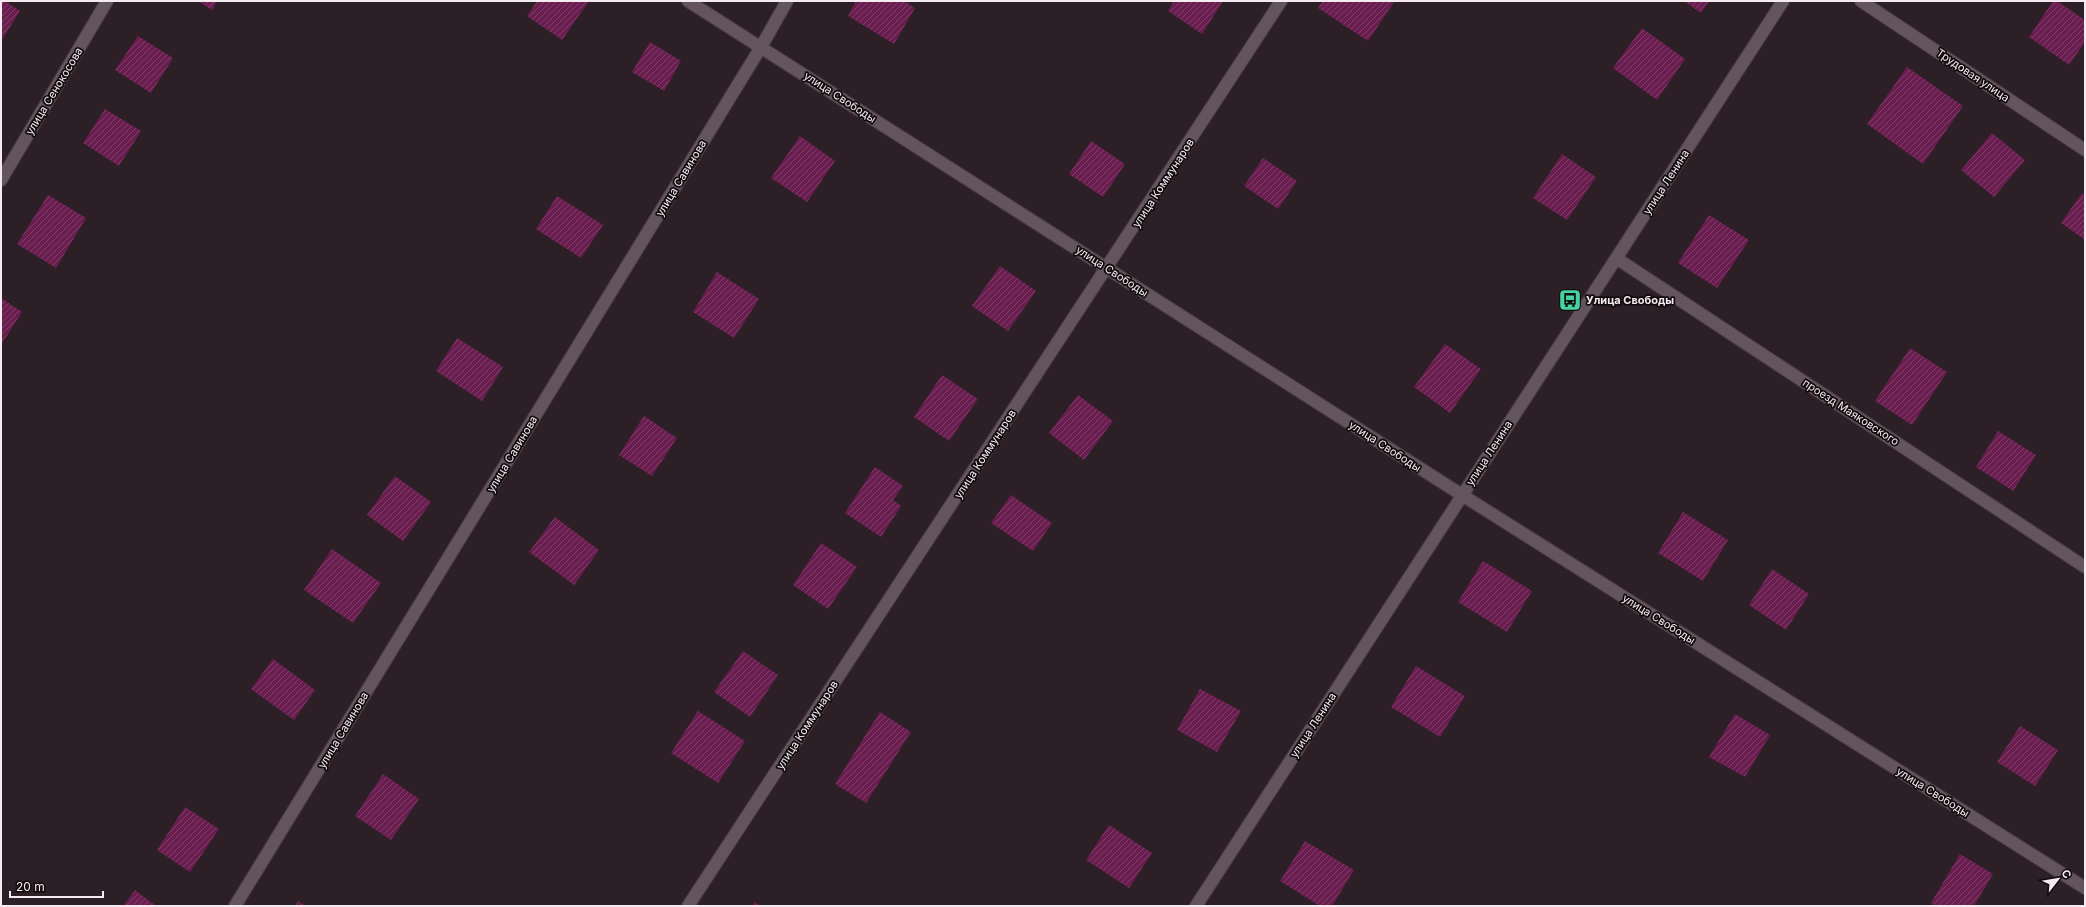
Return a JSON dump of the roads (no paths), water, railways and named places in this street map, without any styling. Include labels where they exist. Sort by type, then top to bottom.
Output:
[{"type":"street","name":"улица Сенокосова","points":[[1,180],[107,1]]},
{"type":"street","name":"улица Свободы","points":[[688,1],[761,46],[1462,495],[2085,888]]},
{"type":"street","name":"улица Савинова","points":[[235,906],[761,46],[787,1]]},
{"type":"street","name":"улица Коммунаров","points":[[688,906],[1281,1]]},
{"type":"street","name":"улица Ленина","points":[[1196,906],[1783,1]]},
{"type":"street","name":"Трудовая улица","points":[[1861,1],[2085,150]]},
{"type":"street","name":"проезд Маяковского","points":[[1616,258],[2085,567]]},
{"type":"place","name":"Улица Свободы","points":[[1570,300]]}]
